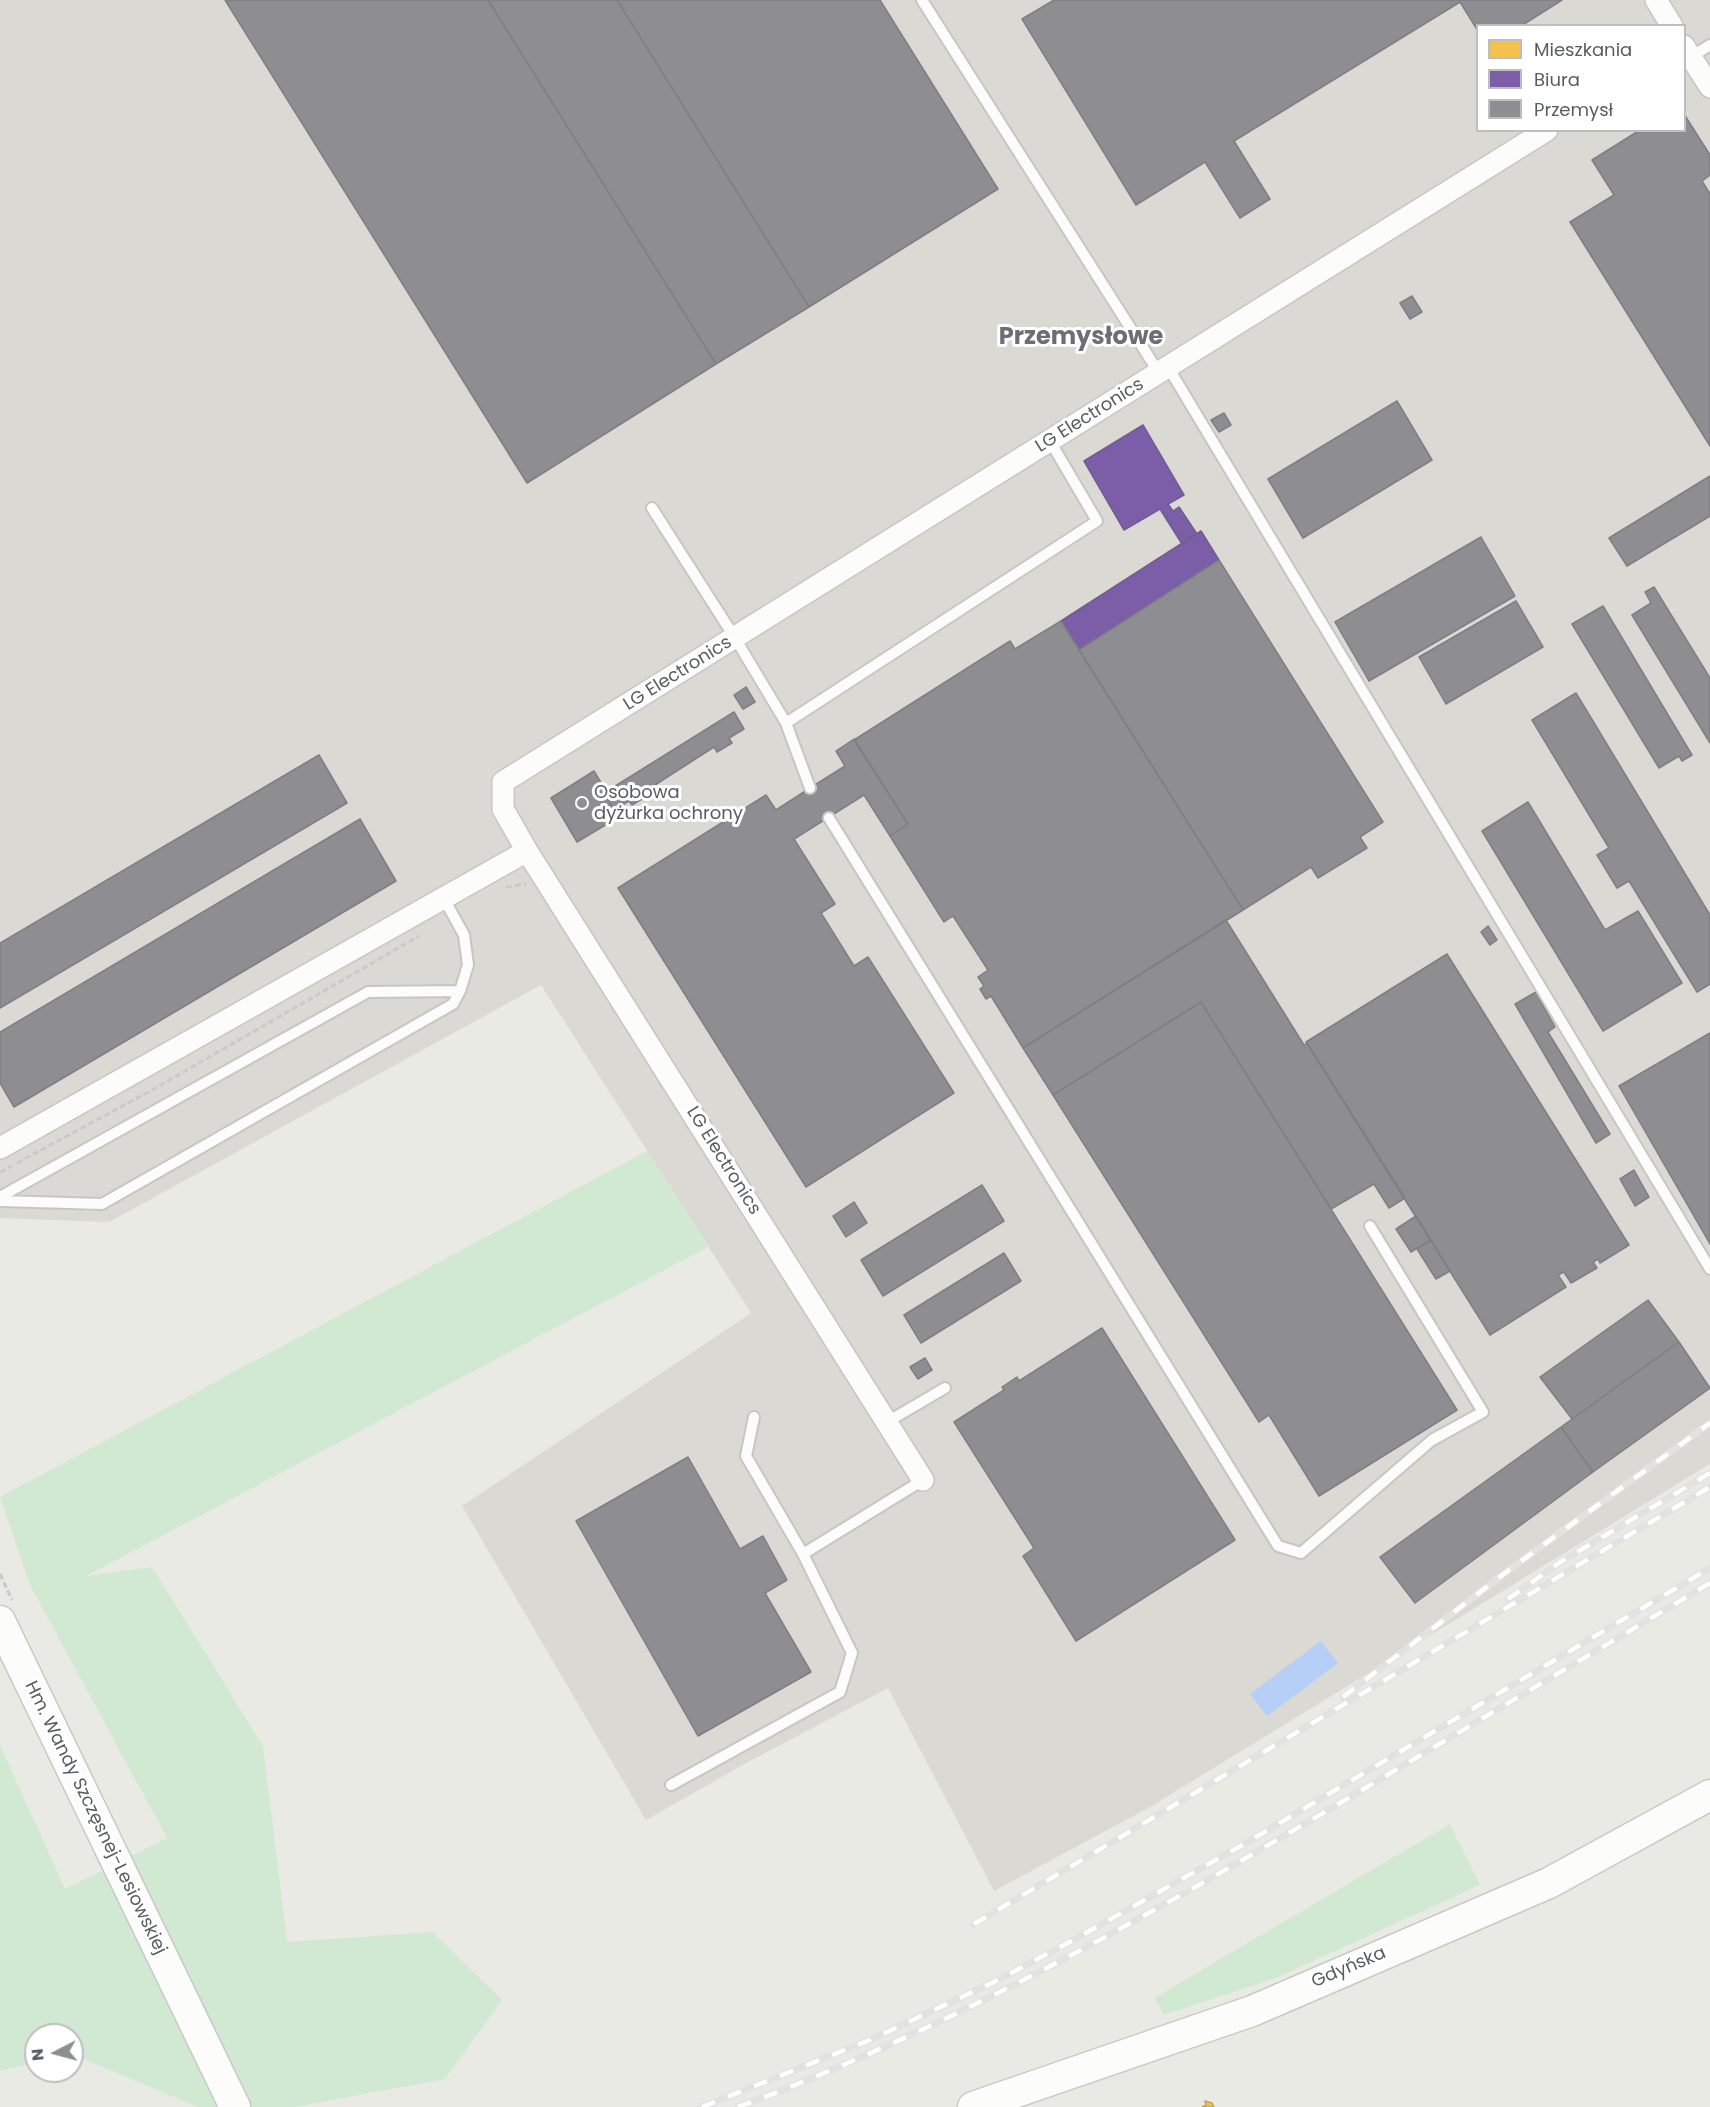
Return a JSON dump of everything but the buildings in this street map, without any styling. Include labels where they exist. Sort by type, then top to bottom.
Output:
[{"type":"main road","name":"Hm. Wandy Szczęsnej-Lesiowskiej","points":[[0,1621],[235,2107]]},
{"type":"main road","name":"Gdyńska","points":[[974,2107],[1263,2006],[1549,1882],[1710,1795]]},
{"type":"street","points":[[1656,0],[1671,24]]},
{"type":"street","points":[[1688,51],[1710,87]]},
{"type":"street","name":"LG Electronics","points":[[923,1480],[527,851],[503,809],[502,782],[1544,132]]},
{"type":"street","points":[[0,1148],[527,851]]},
{"type":"lane","points":[[922,0],[1163,370],[1710,1269]]},
{"type":"lane","points":[[1688,51],[1710,45]]},
{"type":"lane","points":[[786,723],[1097,520],[1050,441]]},
{"type":"lane","points":[[652,508],[786,723],[810,788]]},
{"type":"lane","points":[[828,818],[1278,1546],[1301,1552],[1432,1440],[1483,1412],[1370,1226]]},
{"type":"lane","points":[[0,1199],[102,1204],[453,1004],[460,991],[468,965],[464,935],[443,897]]},
{"type":"lane","points":[[0,1199],[368,992],[460,991]]},
{"type":"lane","points":[[887,1422],[945,1388]]},
{"type":"lane","points":[[671,1785],[840,1692],[852,1653],[803,1554],[746,1456],[754,1417]]},
{"type":"lane","points":[[803,1554],[923,1480]]},
{"type":"path","points":[[498,891],[507,886],[525,884],[535,891]]},
{"type":"path","points":[[0,1172],[154,1089],[423,934]]},
{"type":"shaded area","points":[[0,0],[1710,0],[1710,1464],[1150,1807],[994,1891],[888,1688],[746,1763],[646,1820],[462,1506],[751,1313],[541,985],[109,1222],[0,1218]]},
{"type":"green space","points":[[647,1151],[708,1247],[86,1576],[152,1567],[263,1746],[287,1942],[432,1932],[502,2000],[445,2079],[294,2107],[198,2107],[84,2059],[84,2023],[24,2023],[24,2065],[0,2071],[0,1745],[65,1889],[167,1838],[30,1585],[0,1497]]},
{"type":"green space","points":[[1450,1824],[1480,1885],[1276,1978],[1164,2015],[1154,1998]]},
{"type":"water","points":[[1321,1641],[1338,1663],[1267,1716],[1250,1694]]},
{"type":"railway","points":[[1343,1697],[1509,1570],[1710,1423]]},
{"type":"railway","points":[[1508,1599],[1562,1561],[1710,1473]]},
{"type":"railway","points":[[974,1924],[1710,1487]]},
{"type":"railway","points":[[702,2107],[870,2040],[996,1981],[1077,1938],[1246,1843],[1710,1568]]},
{"type":"railway","points":[[738,2107],[897,2041],[975,2004],[1128,1925],[1278,1840],[1710,1583]]},
{"type":"place","name":"Osobowa dyżurka ochrony","points":[[582,803]]},
{"type":"district","name":"Przemysłowe","points":[[1081,338]]}]
